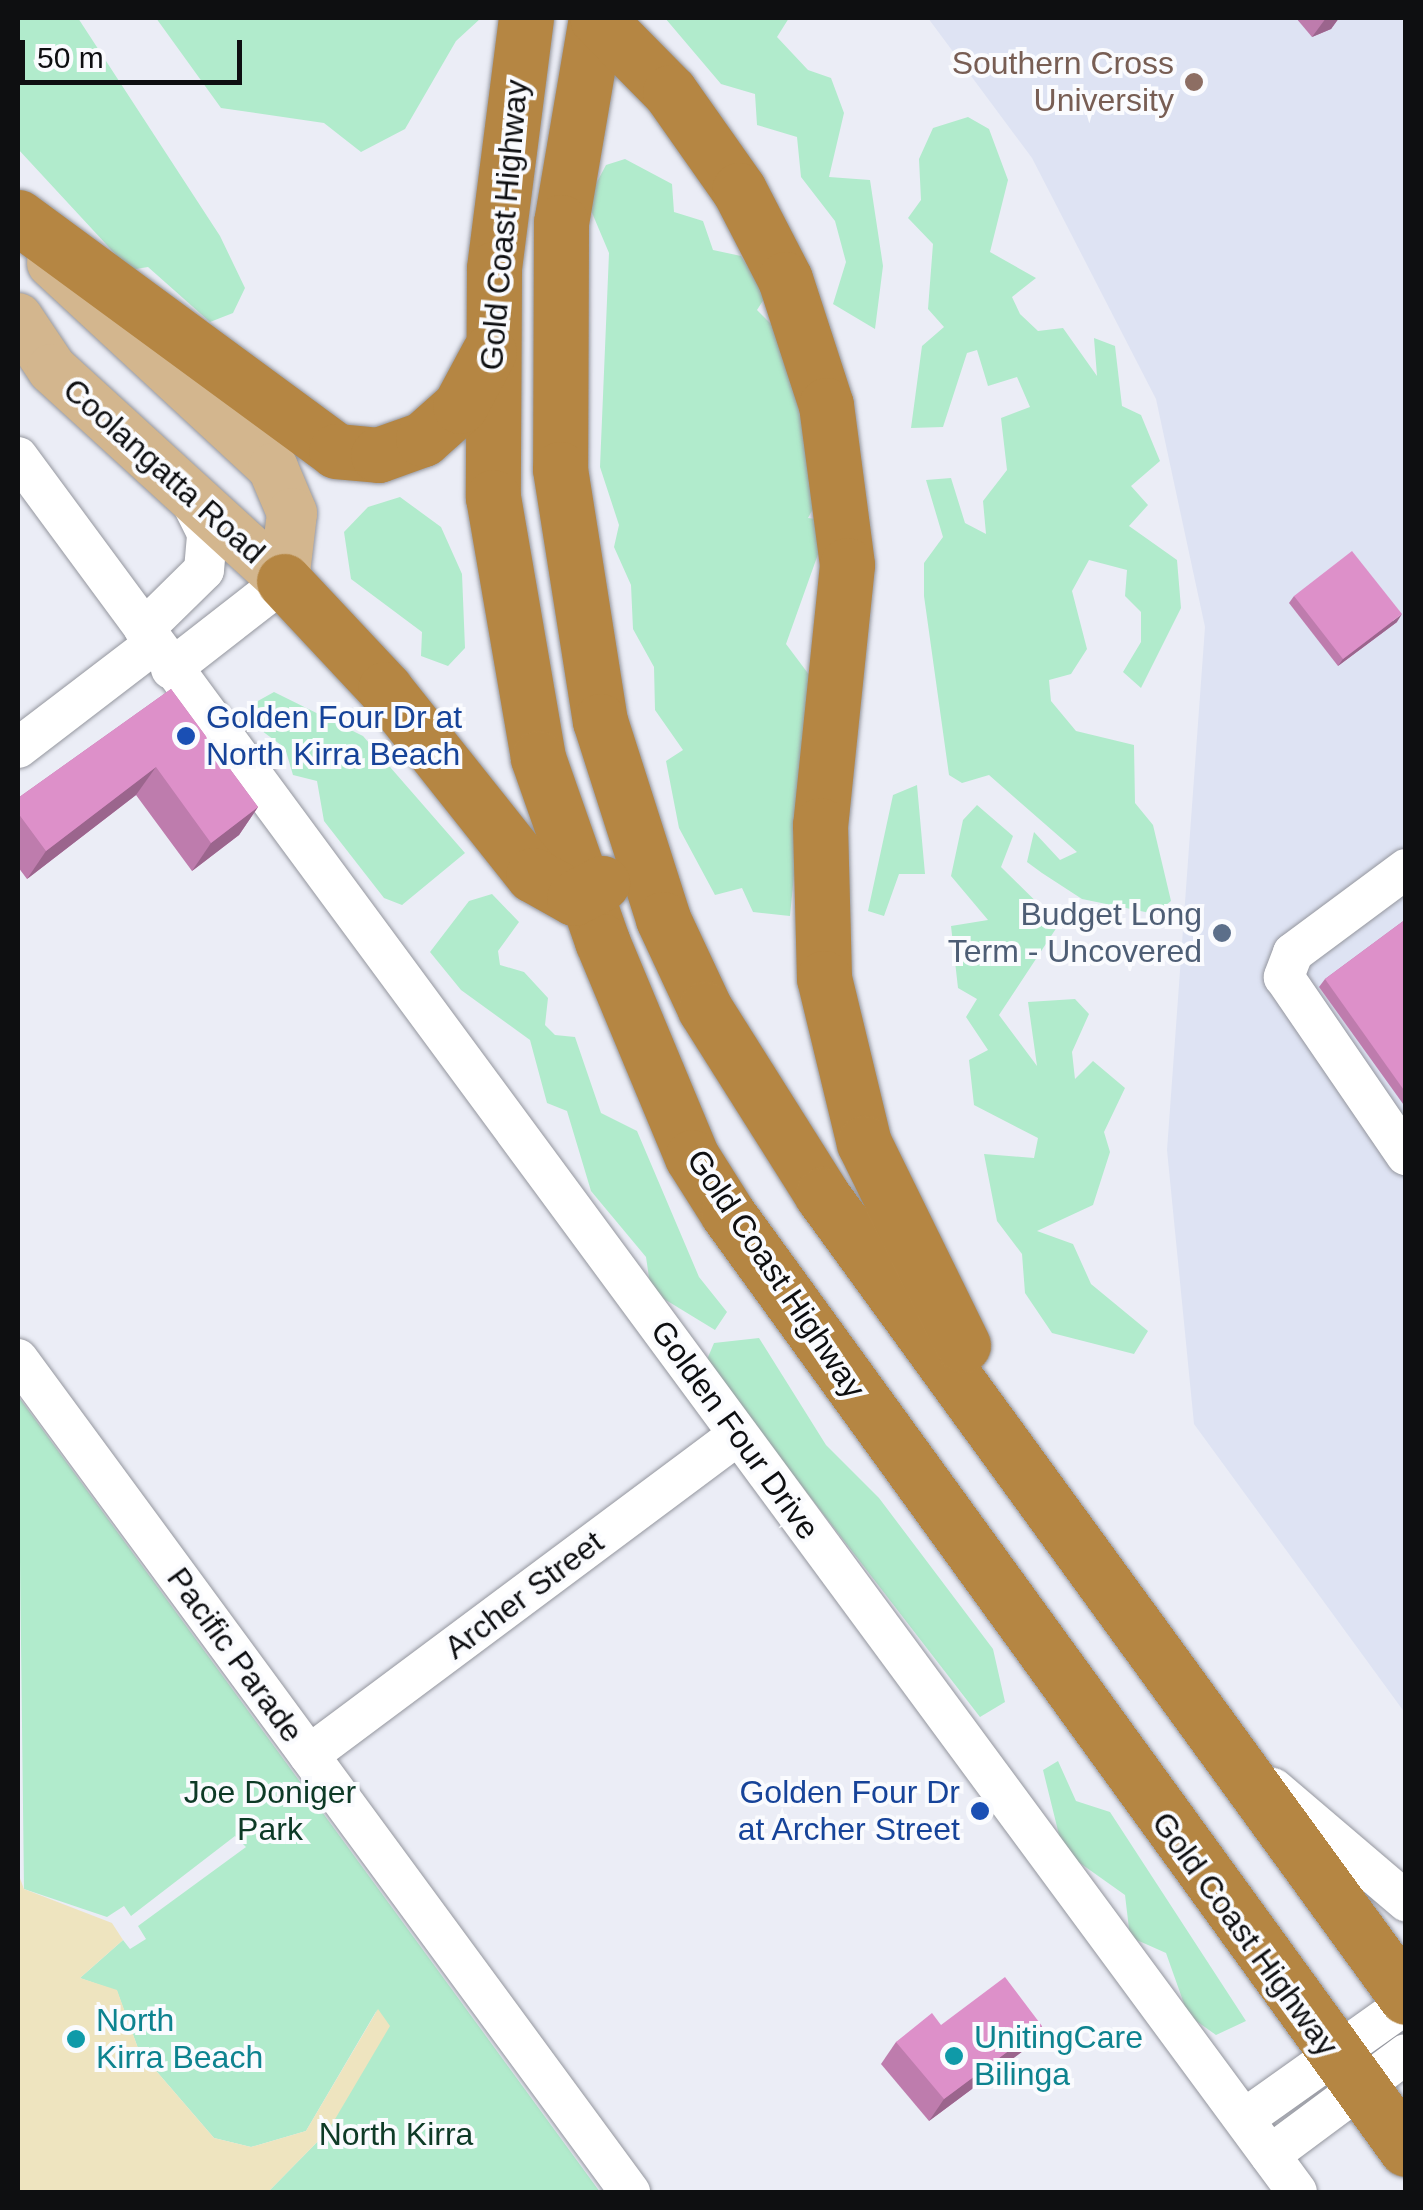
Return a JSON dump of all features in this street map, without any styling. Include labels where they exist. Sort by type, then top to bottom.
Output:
[{"type":"highway","name":"Gold Coast Highway","points":[[526,18],[490,350],[509,614],[538,758],[586,897],[692,1157],[1344,2071],[1406,2149]]},
{"type":"highway","name":"Gold Coast Highway","points":[[597,18],[561,222],[556,374],[564,520],[600,721],[663,919],[705,1009],[914,1325],[1025,1462],[1406,2000]]},
{"type":"highway","points":[[597,18],[670,92],[740,190],[784,279],[837,460],[846,618],[817,884],[847,1089],[891,1206],[1025,1462]]},
{"type":"highway","points":[[18,217],[336,450],[378,454],[424,439],[460,406],[490,350]]},
{"type":"highway","points":[[284,581],[540,882],[586,897],[612,861],[600,721]]},
{"type":"highway","points":[[466,793],[570,956],[626,1069],[692,1157]]},
{"type":"main road","name":"Coolangatta Road","points":[[18,226],[273,468],[291,505],[284,581]]},
{"type":"main road","name":"Coolangatta Road","points":[[18,318],[35,356],[284,581]]},
{"type":"street","name":"Golden Four Drive","points":[[18,457],[1297,2192]]},
{"type":"street","points":[[156,647],[206,562],[205,525],[177,483]]},
{"type":"street","points":[[18,748],[156,647],[284,581]]},
{"type":"street","points":[[1406,870],[1293,953],[1284,977],[1406,1155]]},
{"type":"street","name":"Pacific Parade","points":[[18,1359],[630,2192]]},
{"type":"street","name":"Archer Street","points":[[309,1755],[738,1434]]},
{"type":"street","points":[[1236,1756],[1356,1867],[1406,1900]]},
{"type":"street","points":[[1270,2154],[1406,2000]]},
{"type":"street","points":[[1244,2119],[1344,2071],[1406,2054]]},
{"type":"shaded area","name":"Budget Long Term - Uncovered","points":[[928,18],[1405,18],[1405,1713],[1194,1424],[1167,1150],[1205,627],[1156,399],[1032,158]]},
{"type":"green space","points":[[18,18],[78,18],[220,236],[245,288],[233,313],[210,322],[148,267],[130,270],[18,149]]},
{"type":"green space","points":[[156,18],[481,18],[456,41],[405,129],[361,152],[324,123],[221,108]]},
{"type":"green space","points":[[665,18],[789,18],[777,37],[808,70],[831,78],[844,113],[829,177],[870,180],[883,266],[875,329],[833,304],[846,262],[835,221],[801,177],[797,137],[757,125],[755,94],[721,84]]},
{"type":"green space","points":[[968,117],[989,129],[1008,180],[990,252],[1036,278],[1012,297],[1020,314],[1038,331],[1063,328],[1097,376],[1094,338],[1115,346],[1122,406],[1141,415],[1160,461],[1131,486],[1148,505],[1129,526],[1177,560],[1181,608],[1141,688],[1123,672],[1141,642],[1141,612],[1125,596],[1127,570],[1089,560],[1072,591],[1087,649],[1071,674],[1049,680],[1051,701],[1076,731],[1134,745],[1135,803],[1153,825],[1171,901],[1155,914],[1082,899],[1042,873],[1027,862],[1034,832],[1060,860],[1077,852],[989,775],[962,783],[949,775],[924,596],[924,563],[943,537],[926,480],[951,478],[965,523],[986,534],[983,501],[1007,470],[1001,418],[1030,407],[1017,377],[988,386],[977,350],[967,353],[943,427],[911,428],[922,346],[944,327],[928,309],[933,244],[908,218],[921,200],[919,159],[933,128]]},
{"type":"green space","points":[[625,159],[672,184],[674,212],[703,221],[713,250],[741,256],[766,296],[757,310],[778,331],[821,494],[808,518],[823,520],[822,543],[786,644],[813,680],[790,916],[753,912],[742,888],[715,895],[679,828],[666,761],[683,750],[655,710],[654,667],[633,629],[631,585],[614,547],[619,525],[600,467],[609,253],[587,201],[606,165]]},
{"type":"green space","points":[[400,497],[441,527],[462,574],[465,648],[448,666],[421,656],[422,632],[351,579],[344,532],[368,507]]},
{"type":"green space","points":[[274,692],[363,736],[465,853],[402,905],[384,898],[324,821],[317,781],[293,775],[285,748],[254,725],[256,702]]},
{"type":"green space","points":[[917,785],[925,874],[899,874],[884,916],[868,911],[893,795]]},
{"type":"green space","points":[[977,805],[1013,836],[1001,867],[1059,924],[999,1015],[1037,1066],[1028,1002],[1075,999],[1089,1014],[1072,1052],[1075,1079],[1093,1061],[1125,1088],[1104,1132],[1110,1152],[1093,1205],[1037,1231],[1073,1244],[1091,1284],[1148,1331],[1134,1354],[1052,1333],[1025,1293],[1022,1254],[997,1221],[984,1154],[1034,1158],[1038,1138],[974,1105],[969,1060],[988,1050],[966,1017],[977,999],[958,988],[951,926],[988,920],[951,876],[963,820]]},
{"type":"green space","points":[[492,894],[519,922],[498,951],[500,965],[524,972],[548,998],[545,1025],[555,1035],[575,1037],[601,1113],[637,1131],[699,1277],[727,1312],[715,1330],[651,1291],[646,1257],[591,1191],[567,1111],[547,1103],[530,1040],[461,990],[430,952],[469,901]]},
{"type":"green space","points":[[759,1338],[826,1445],[879,1498],[993,1649],[1005,1702],[980,1717],[706,1362],[714,1343]]},
{"type":"green space","points":[[18,1396],[600,2192],[268,2192],[328,2131],[377,2010],[306,2131],[251,2147],[214,2138],[139,2051],[117,1991],[80,1978],[123,1940],[130,1949],[146,1939],[138,1926],[246,1847],[235,1836],[131,1916],[124,1906],[107,1917],[24,1889]]},
{"type":"green space","points":[[1058,1761],[1076,1801],[1110,1812],[1246,2021],[1216,2035],[1188,2015],[1166,1953],[1130,1937],[1125,1895],[1063,1851],[1043,1770]]},
{"type":"sand","name":"North Kirra Beach","points":[[18,1873],[24,1889],[112,1923],[123,1940],[80,1978],[117,1990],[139,2051],[214,2138],[251,2147],[306,2131],[378,2009],[390,2026],[328,2131],[268,2192],[18,2192]]},
{"type":"building","points":[[1352,551],[1402,614],[1343,659],[1294,596]]},
{"type":"building","points":[[171,689],[258,807],[211,843],[156,767],[46,851],[18,813],[18,798]]},
{"type":"building","points":[[1406,919],[1406,1093],[1325,979]]},
{"type":"building","name":"UnitingCare Bilinga","points":[[1005,1977],[1042,2026],[944,2099],[896,2042],[932,2013],[941,2025]]},
{"type":"place","name":"Southern Cross University","points":[[1194,82]]},
{"type":"place","name":"Golden Four Dr at North Kirra Beach","points":[[186,736]]},
{"type":"place","name":"Budget Long Term - Uncovered","points":[[1222,933]]},
{"type":"place","name":"Golden Four Dr at Archer Street","points":[[980,1811]]},
{"type":"place","name":"North Kirra Beach","points":[[76,2039]]},
{"type":"place","name":"UnitingCare Bilinga","points":[[954,2056]]},
{"type":"park label","name":"Joe Doniger Park","points":[[270,1812]]},
{"type":"park label","name":"North Kirra","points":[[396,2134]]}]
